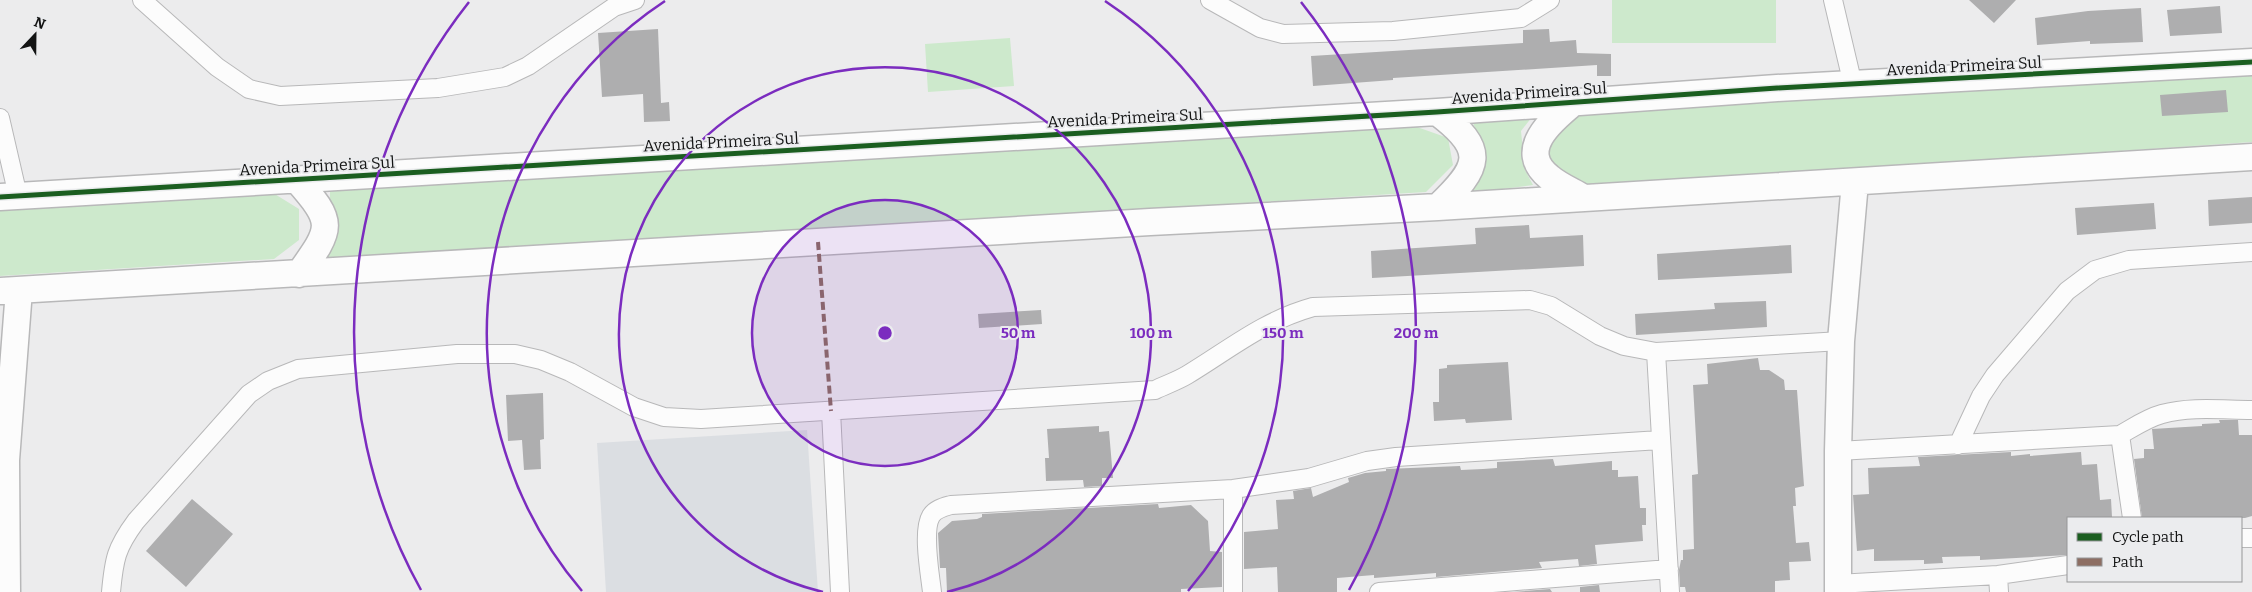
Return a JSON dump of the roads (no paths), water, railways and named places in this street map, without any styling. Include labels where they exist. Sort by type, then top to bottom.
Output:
[{"type":"street","points":[[142,0],[217,67],[249,89],[280,96],[438,88],[505,77],[528,66],[614,8],[635,0]]},
{"type":"street","points":[[1210,0],[1260,28],[1282,34],[1352,34],[1521,18],[1550,0]]},
{"type":"street","points":[[1833,0],[1853,85]]},
{"type":"street","name":"Avenida Primeira Sul","points":[[9,196],[1438,112],[1777,88],[2252,62]]},
{"type":"street","points":[[1573,103],[1550,121],[1541,134],[1535,151],[1538,165],[1549,177],[1582,197]]},
{"type":"street","points":[[1438,112],[1457,127],[1468,140],[1474,155],[1471,168],[1460,185],[1438,207]]},
{"type":"street","points":[[0,118],[9,196]]},
{"type":"street","points":[[7,592],[3,460],[9,291],[2252,157]]},
{"type":"street","points":[[296,180],[319,205],[326,223],[320,244],[299,274]]},
{"type":"street","points":[[1855,182],[1841,341],[1837,588],[1999,583],[2067,565]]},
{"type":"street","points":[[1958,445],[1981,396],[1995,375],[2067,291],[2095,270],[2129,260],[2252,252]]},
{"type":"street","points":[[110,592],[113,568],[120,543],[136,521],[249,394],[268,381],[298,369],[457,354],[515,354],[541,360],[570,372],[634,408],[664,417],[701,419],[1155,390],[1185,377],[1267,324],[1290,313],[1313,307],[1530,300],[1551,306],[1600,336],[1624,346],[1656,352],[1841,341]]},
{"type":"street","points":[[1656,352],[1670,592]]},
{"type":"street","points":[[1838,451],[2120,434],[2162,414],[2182,410],[2252,410]]},
{"type":"street","points":[[831,412],[840,592]]},
{"type":"street","points":[[2120,434],[2132,517]]},
{"type":"street","points":[[932,592],[927,526],[931,514],[940,508],[951,505],[1233,489],[1309,478],[1367,461],[1660,440]]},
{"type":"street","points":[[1233,489],[1233,592]]},
{"type":"street","points":[[1379,592],[1669,569]]}]
